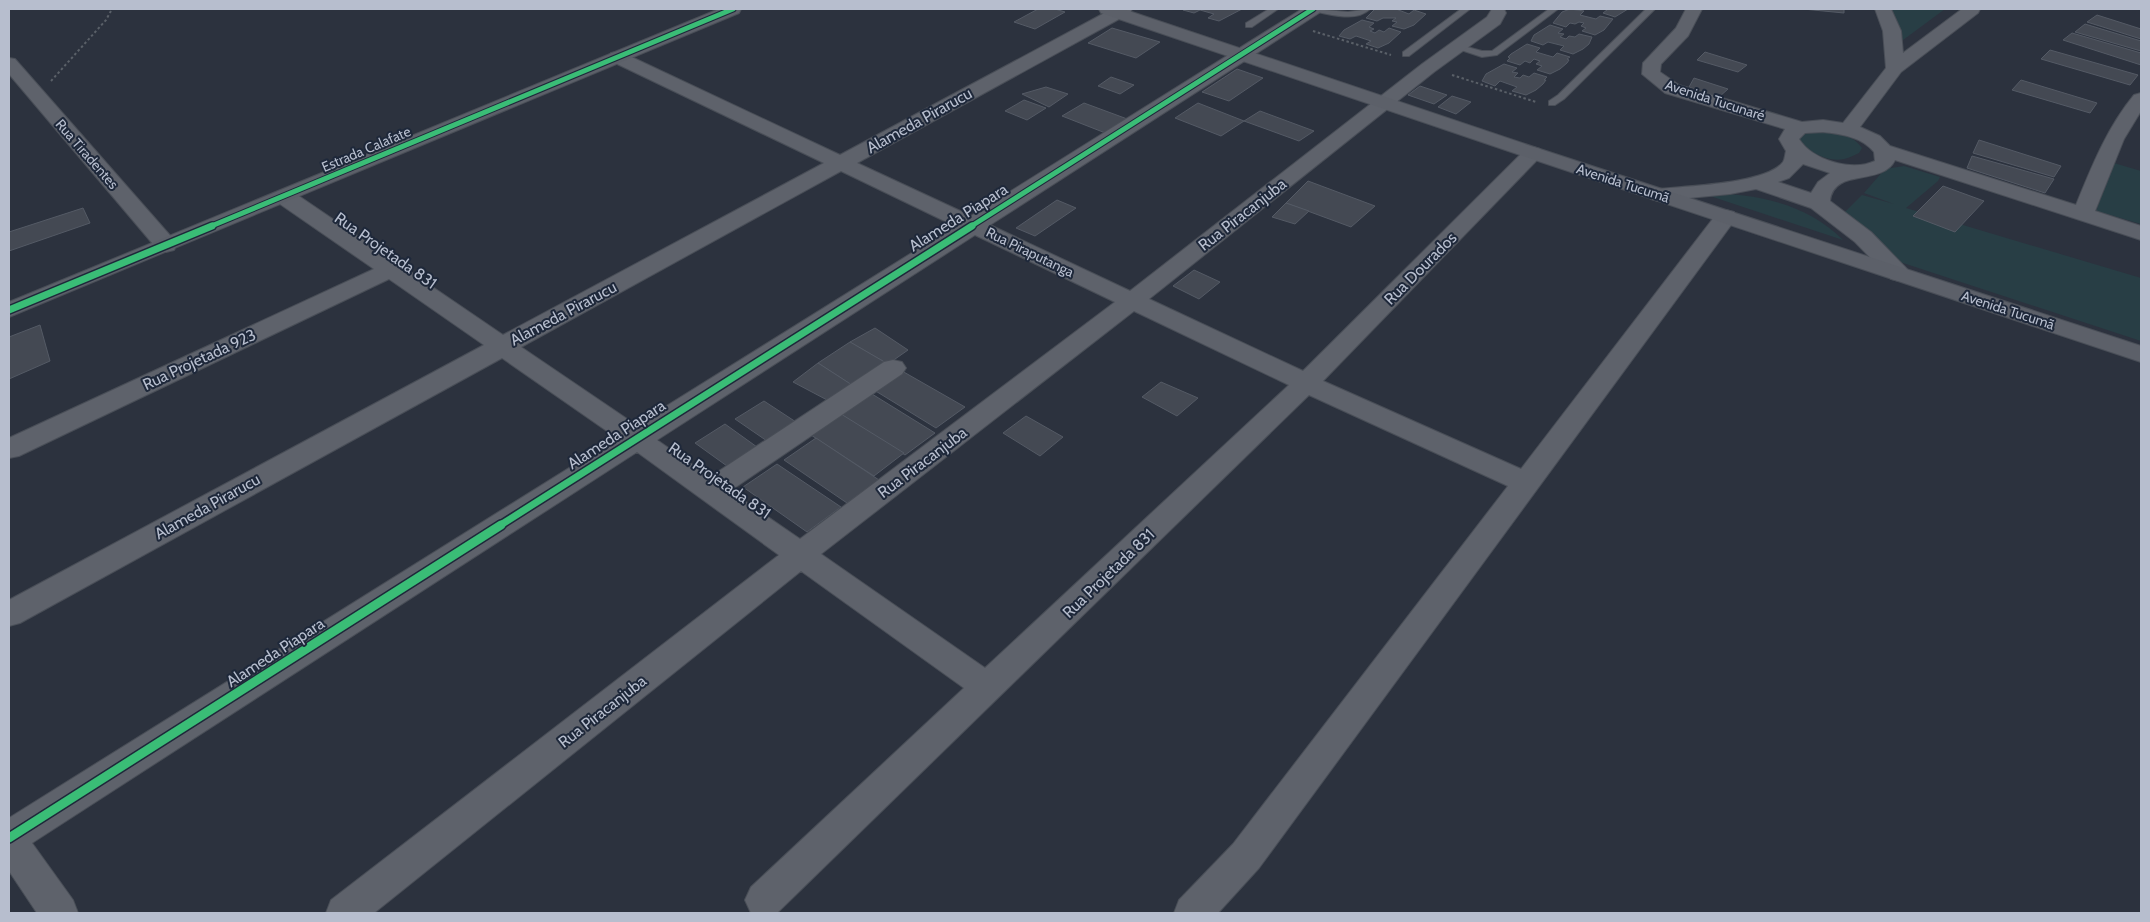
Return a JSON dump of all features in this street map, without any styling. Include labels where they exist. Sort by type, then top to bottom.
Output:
[{"type":"street","name":"Estrada Calafate","points":[[9,310],[285,197],[733,9]]},
{"type":"street","name":"Alameda Piapara","points":[[9,839],[972,224],[1313,9]]},
{"type":"street","name":"Avenida Tucunaré","points":[[1694,9],[1675,42],[1652,63],[1651,74],[1672,89],[1802,128],[1823,126],[1848,130],[1870,139],[1883,150],[1975,178],[2141,233]]},
{"type":"street","points":[[1883,9],[1892,31],[1895,68]]},
{"type":"street","points":[[1848,130],[1895,68],[1972,9]]},
{"type":"street","name":"Avenida Tucumã","points":[[1116,10],[1240,55],[1384,102],[1533,154],[2141,354]]},
{"type":"street","name":"Alameda Pirarucu","points":[[9,614],[840,163],[1116,10]]},
{"type":"street","name":"Rua Piracanjuba","points":[[345,913],[801,554],[1132,301],[1428,68],[1494,20],[1498,13]]},
{"type":"street","name":"Rua Piraputanga","points":[[617,57],[1306,383],[1527,484]]},
{"type":"street","name":"Rua Tiradentes","points":[[9,63],[24,90],[166,245]]},
{"type":"street","points":[[2083,215],[2111,146],[2134,107],[2141,99]]},
{"type":"street","points":[[1802,128],[1795,130],[1789,139],[1796,151],[1814,162],[1826,166],[1852,171],[1864,171],[1881,166],[1886,156],[1883,150]]},
{"type":"street","points":[[1658,195],[1759,183],[1785,172],[1794,164],[1796,151]]},
{"type":"street","name":"Rua Dourados","points":[[1306,383],[1533,154]]},
{"type":"street","points":[[1819,203],[1819,195],[1828,184],[1852,171]]},
{"type":"street","points":[[1759,183],[1819,203],[1863,237],[1899,274]]},
{"type":"street","name":"Rua Projetada 831","points":[[285,197],[711,490],[988,688],[1306,383]]},
{"type":"street","points":[[1193,913],[1246,856],[1726,217]]},
{"type":"street","name":"Rua Projetada 923","points":[[9,449],[390,270]]},
{"type":"street","points":[[711,490],[893,368]]},
{"type":"street","points":[[764,900],[988,688]]},
{"type":"street","points":[[9,839],[59,913]]},
{"type":"lane","points":[[1249,25],[1274,9]]},
{"type":"lane","points":[[1317,9],[1346,14],[1358,13],[1366,9]]},
{"type":"lane","points":[[1406,54],[1466,9]]},
{"type":"lane","points":[[1456,47],[1482,54],[1494,53],[1554,9]]},
{"type":"lane","points":[[1552,103],[1561,97],[1651,9]]},
{"type":"path","points":[[24,90],[106,20],[112,9]]},
{"type":"path","points":[[1289,23],[1386,54],[1401,56],[1406,54]]},
{"type":"path","points":[[1428,68],[1532,101],[1552,103]]},
{"type":"shaded area","points":[[1883,9],[1945,9],[1899,43],[1896,41]]},
{"type":"shaded area","points":[[1798,132],[1833,132],[1841,134],[1856,141],[1862,148],[1859,153],[1848,158],[1831,159],[1818,155],[1794,140]]},
{"type":"shaded area","points":[[2114,163],[2141,171],[2141,224],[2096,211]]},
{"type":"shaded area","points":[[1904,166],[1940,177],[1938,181],[1906,208],[2141,278],[2141,341],[1900,262],[1843,214],[1862,195],[1894,204],[1864,193],[1885,169]]},
{"type":"shaded area","points":[[1701,193],[1740,195],[1777,202],[1795,208],[1812,217],[1828,227],[1843,240]]},
{"type":"building","points":[[1038,9],[1055,9],[1065,12],[1035,29],[1014,22]]},
{"type":"building","points":[[1242,9],[1219,21],[1208,18],[1214,14],[1200,10],[1194,13],[1183,10]]},
{"type":"building","points":[[1375,9],[1396,9],[1409,14],[1414,10],[1426,14],[1414,25],[1404,29],[1392,26],[1397,22],[1392,21],[1396,18],[1383,18],[1377,21],[1366,18]]},
{"type":"building","points":[[1570,9],[1584,11],[1580,15],[1596,19],[1600,16],[1613,19],[1604,30],[1595,35],[1582,31],[1586,28],[1581,26],[1584,23],[1570,23],[1566,27],[1553,23],[1562,12]]},
{"type":"building","points":[[1603,9],[1628,9],[1615,17],[1603,13],[1607,10]]},
{"type":"building","points":[[1803,9],[1844,9],[1844,13]]},
{"type":"building","points":[[2097,15],[2141,29],[2141,39],[2087,22]]},
{"type":"building","points":[[1362,20],[1374,23],[1369,27],[1374,29],[1370,31],[1375,33],[1379,30],[1384,32],[1389,28],[1401,32],[1389,43],[1378,48],[1366,44],[1371,41],[1356,36],[1350,39],[1339,36],[1344,30]]},
{"type":"building","points":[[2085,24],[2141,41],[2141,51],[2075,32]]},
{"type":"building","points":[[1550,25],[1563,29],[1558,33],[1564,34],[1560,37],[1566,39],[1569,36],[1575,37],[1579,34],[1592,37],[1589,44],[1573,54],[1560,50],[1564,46],[1548,42],[1543,45],[1531,41],[1534,35]]},
{"type":"building","points":[[1112,28],[1160,42],[1136,58],[1088,43]]},
{"type":"building","points":[[2072,33],[2141,53],[2141,65],[2063,40]]},
{"type":"building","points":[[1527,44],[1540,48],[1536,52],[1553,57],[1557,53],[1570,57],[1567,59],[1569,60],[1560,69],[1550,74],[1537,70],[1542,66],[1536,64],[1540,61],[1534,59],[1530,63],[1525,61],[1520,65],[1507,61],[1511,54]]},
{"type":"building","points":[[2050,50],[2138,75],[2130,85],[2041,59]]},
{"type":"building","points":[[1705,52],[1747,65],[1738,72],[1697,60]]},
{"type":"building","points":[[1504,64],[1517,68],[1512,72],[1518,73],[1514,77],[1520,78],[1523,75],[1529,77],[1534,73],[1547,77],[1544,80],[1546,80],[1536,90],[1526,95],[1512,91],[1517,87],[1500,81],[1495,86],[1482,81],[1486,74]]},
{"type":"building","points":[[1237,69],[1263,78],[1229,101],[1202,92]]},
{"type":"building","points":[[1111,77],[1134,85],[1120,94],[1098,86]]},
{"type":"building","points":[[1694,78],[1728,89],[1719,97],[1689,87]]},
{"type":"building","points":[[2021,80],[2097,103],[2090,113],[2012,90]]},
{"type":"building","points":[[1420,86],[1447,95],[1434,104],[1408,95]]},
{"type":"building","points":[[1046,87],[1068,94],[1049,107],[1022,94]]},
{"type":"building","points":[[1452,96],[1471,102],[1456,114],[1438,107]]},
{"type":"building","points":[[1024,100],[1046,108],[1027,120],[1005,111]]},
{"type":"building","points":[[1084,103],[1130,120],[1108,134],[1062,116]]},
{"type":"building","points":[[1198,103],[1244,121],[1221,136],[1175,118]]},
{"type":"building","points":[[1260,111],[1314,131],[1299,141],[1244,121]]},
{"type":"building","points":[[1979,140],[2061,166],[2054,177],[1973,153]]},
{"type":"building","points":[[1972,156],[2054,179],[2045,193],[1967,168]]},
{"type":"building","points":[[1308,181],[1375,206],[1351,227],[1286,203]]},
{"type":"building","points":[[1943,186],[1984,201],[1955,232],[1913,216]]},
{"type":"building","points":[[1057,200],[1076,208],[1035,236],[1016,228]]},
{"type":"building","points":[[1286,203],[1309,211],[1295,224],[1272,217]]},
{"type":"building","points":[[83,208],[90,223],[9,251],[9,232]]},
{"type":"building","points":[[1194,270],[1220,282],[1199,299],[1173,286]]},
{"type":"building","points":[[40,325],[50,361],[9,379],[9,337]]},
{"type":"building","points":[[875,328],[908,350],[888,364],[850,342]]},
{"type":"building","points":[[850,342],[888,364],[852,385],[818,363]]},
{"type":"building","points":[[818,363],[852,385],[829,401],[793,382]]},
{"type":"building","points":[[902,371],[965,407],[936,428],[874,390]]},
{"type":"building","points":[[1161,382],[1198,398],[1177,416],[1142,397]]},
{"type":"building","points":[[872,394],[935,433],[905,455],[842,415]]},
{"type":"building","points":[[764,401],[796,422],[767,441],[735,419]]},
{"type":"building","points":[[841,414],[904,453],[874,476],[811,435]]},
{"type":"building","points":[[1026,416],[1063,437],[1040,456],[1003,433]]},
{"type":"building","points":[[725,424],[757,447],[727,466],[695,443]]},
{"type":"building","points":[[816,438],[879,480],[847,503],[784,460]]},
{"type":"building","points":[[777,464],[841,507],[807,532],[743,487]]},
{"type":"cycle path","points":[[9,310],[733,9]]},
{"type":"cycle path","points":[[9,838],[1313,9]]}]
